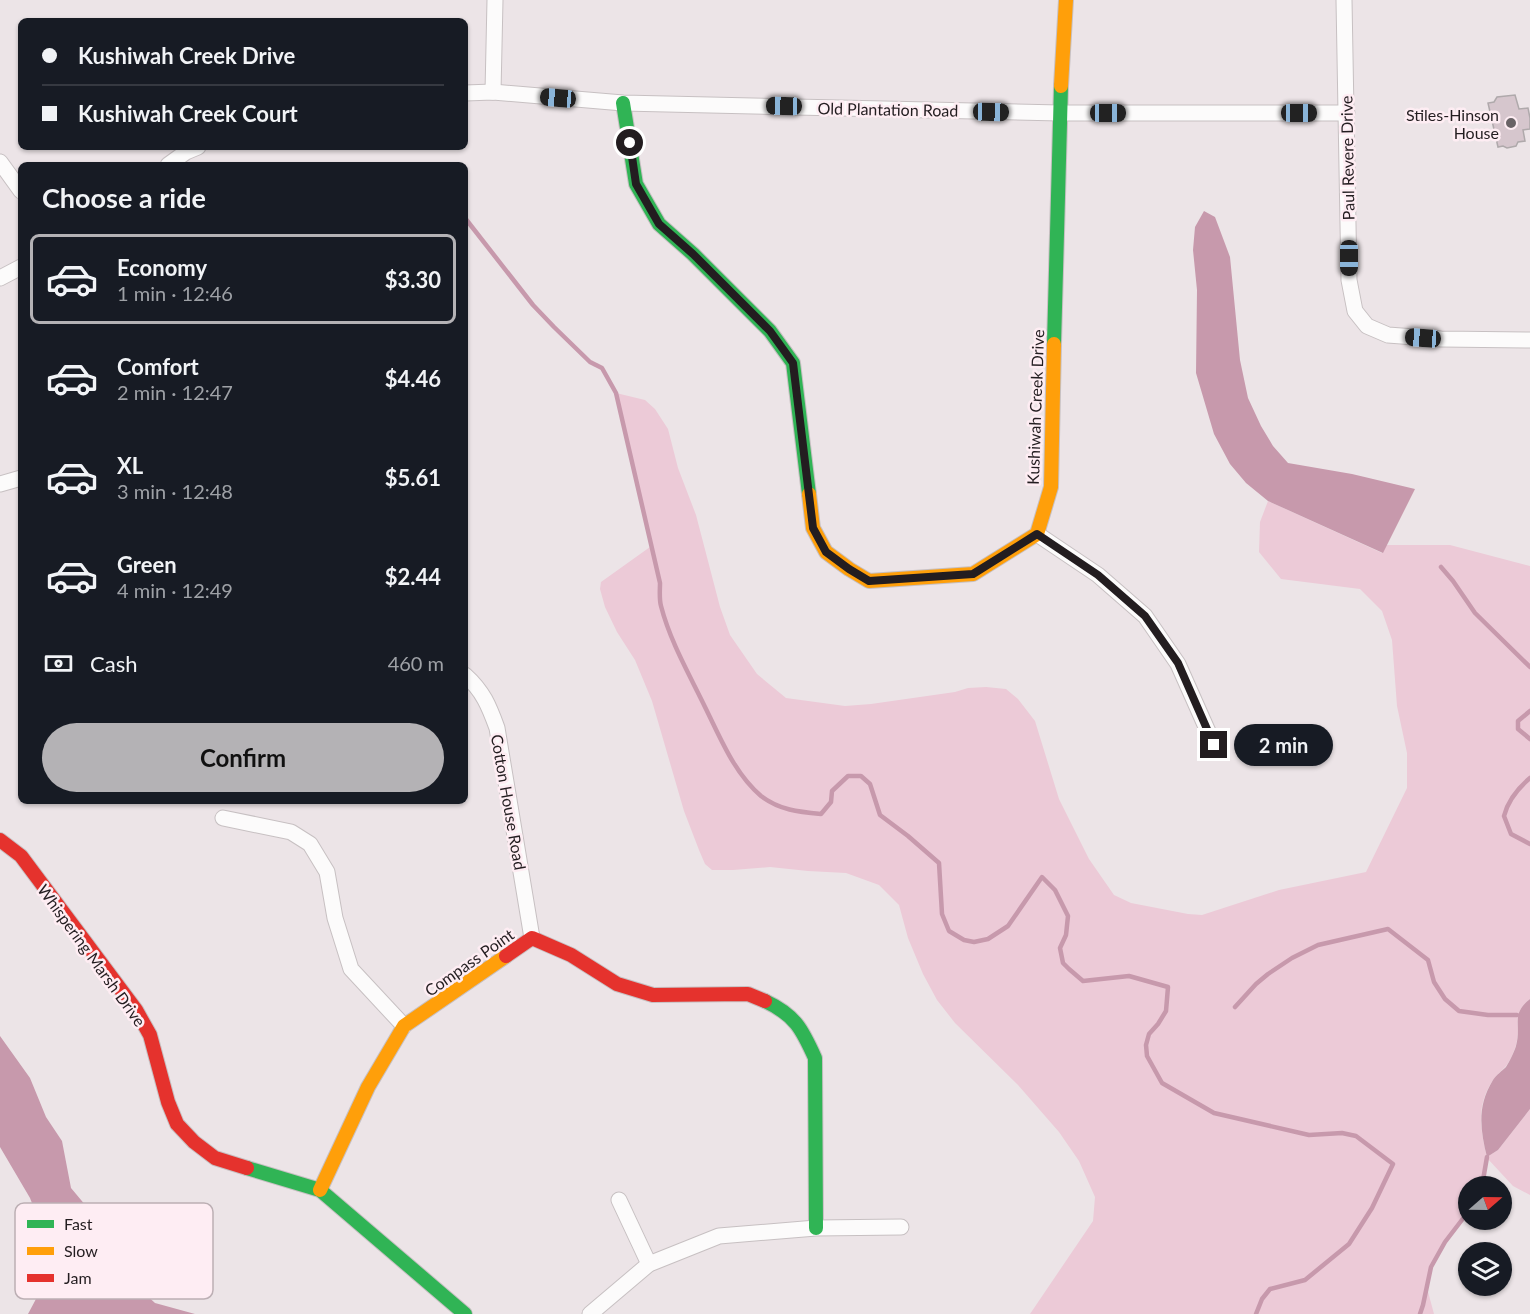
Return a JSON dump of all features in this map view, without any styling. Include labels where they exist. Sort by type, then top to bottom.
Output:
[{"type":"street","points":[[493,92],[495,0]]},
{"type":"street","name":"Kushiwah Creek Drive","points":[[1037,534],[1051,487],[1060,113],[1066,0]]},
{"type":"street","name":"Paul Revere Drive","points":[[1344,0],[1349,280],[1355,311],[1367,326],[1388,336],[1530,340]]},
{"type":"street","name":"Old Plantation Road","points":[[468,93],[493,92],[623,103],[1060,113],[1347,113]]},
{"type":"street","points":[[623,103],[636,184],[659,224],[693,254],[770,331],[793,363],[813,528],[826,552],[869,581],[973,574],[1037,534],[1098,575],[1145,616],[1178,663],[1214,745]]},
{"type":"street","points":[[172,162],[191,150]]},
{"type":"street","points":[[0,162],[18,187]]},
{"type":"street","points":[[0,278],[18,269]]},
{"type":"street","points":[[0,484],[18,479]]},
{"type":"street","name":"Cotton House Road","points":[[468,678],[488,703],[497,728],[532,938]]},
{"type":"street","points":[[223,818],[291,832],[310,844],[327,872],[335,918],[351,969],[404,1026]]},
{"type":"street","name":"Whispering Marsh Drive","points":[[0,840],[21,856],[136,1010],[150,1035],[168,1102],[177,1124],[194,1142],[215,1158],[320,1190],[465,1314]]},
{"type":"street","name":"Compass Point","points":[[320,1190],[368,1087],[404,1026],[532,938],[571,955],[617,984],[653,995],[748,994],[790,1015],[806,1035],[815,1058],[816,1228]]},
{"type":"street","points":[[619,1200],[649,1263]]},
{"type":"street","points":[[590,1314],[649,1263],[719,1236],[816,1228],[901,1227]]},
{"type":"shaded area","points":[[1204,211],[1215,217],[1230,257],[1240,360],[1248,398],[1273,446],[1288,463],[1352,474],[1415,489],[1383,553],[1268,501],[1246,483],[1230,464],[1214,434],[1196,373],[1197,290],[1193,250],[1195,227]]},
{"type":"shaded area","points":[[616,393],[645,400],[655,409],[668,429],[678,468],[696,515],[720,607],[730,635],[757,674],[786,698],[845,706],[955,692],[968,688],[1006,689],[1018,699],[1035,721],[1059,799],[1089,859],[1114,895],[1131,903],[1202,915],[1279,890],[1366,872],[1407,788],[1407,753],[1397,706],[1392,640],[1382,611],[1360,589],[1281,579],[1259,552],[1260,522],[1268,501],[1382,553],[1386,545],[1450,545],[1530,566],[1530,999],[1520,1010],[1516,1045],[1507,1064],[1494,1078],[1488,1090],[1481,1117],[1487,1157],[1498,1150],[1530,1109],[1530,1195],[1513,1186],[1512,1176],[1504,1176],[1487,1158],[1484,1176],[1458,1176],[1458,1226],[1445,1242],[1431,1267],[1427,1288],[1434,1314],[1030,1314],[1093,1221],[1095,1197],[1079,1161],[1059,1132],[1018,1085],[955,1023],[937,1000],[908,938],[899,905],[879,885],[846,873],[770,867],[712,870],[705,864],[684,811],[652,701],[635,660],[617,632],[605,607],[600,589],[601,582],[650,547]]},
{"type":"shaded area","points":[[1530,999],[1530,1109],[1498,1150],[1487,1157],[1481,1118],[1484,1099],[1493,1080],[1506,1067],[1512,1056],[1518,1038],[1518,1015]]},
{"type":"shaded area","points":[[0,1036],[30,1078],[46,1117],[62,1141],[71,1188],[84,1203],[32,1203],[0,1147]]},
{"type":"shaded area","points":[[36,1299],[151,1299],[155,1303],[195,1314],[28,1314]]},
{"type":"building","name":"Stiles-Hinson House","points":[[1515,95],[1519,109],[1528,108],[1530,129],[1523,130],[1525,141],[1507,148],[1498,147],[1488,103],[1494,102],[1497,97]]},
{"type":"waterway","points":[[468,222],[533,305],[590,362],[602,368],[616,393],[660,583],[660,600],[669,632],[722,742],[735,766],[751,787],[768,801],[782,807],[821,814],[831,802],[832,791],[848,776],[861,776],[870,784],[880,815],[939,863],[942,914],[949,931],[964,940],[974,942],[988,939],[1008,926],[1042,877],[1055,890],[1068,916],[1066,935],[1060,948],[1063,963],[1069,969],[1083,981],[1129,976],[1168,987],[1166,1011],[1149,1034],[1146,1045],[1147,1056],[1162,1083],[1214,1113],[1309,1135],[1342,1133],[1356,1136],[1393,1164],[1372,1208],[1349,1244],[1305,1280],[1270,1289],[1262,1299],[1256,1314]]},
{"type":"waterway","points":[[1441,567],[1475,613],[1530,667]]},
{"type":"waterway","points":[[1530,711],[1518,721],[1518,729],[1530,739]]},
{"type":"waterway","points":[[1530,778],[1514,795],[1504,816],[1511,834],[1530,844]]},
{"type":"waterway","points":[[1235,1007],[1256,984],[1292,958],[1318,945],[1388,929],[1428,960],[1434,982],[1445,999],[1459,1011],[1488,1015],[1517,1015]]},
{"type":"waterway","points":[[1484,1176],[1487,1157]]},
{"type":"waterway","points":[[1420,1314],[1431,1267],[1458,1225]]},
{"type":"traffic: fast","points":[[1054,344],[1061,86]]},
{"type":"traffic: fast","points":[[623,103],[636,184],[659,224],[693,254],[770,331],[793,363],[809,494]]},
{"type":"traffic: fast","points":[[765,1001],[791,1018],[806,1039],[815,1058],[816,1228]]},
{"type":"traffic: fast","points":[[247,1168],[320,1190],[465,1314]]},
{"type":"traffic: slow","points":[[1061,86],[1066,0]]},
{"type":"traffic: slow","points":[[809,494],[813,528],[826,552],[869,581],[973,574],[1037,534],[1051,487],[1054,344]]},
{"type":"traffic: slow","points":[[320,1190],[368,1087],[404,1026],[506,956]]},
{"type":"traffic: jam","points":[[0,840],[21,856],[136,1010],[150,1035],[168,1102],[177,1124],[194,1142],[215,1158],[247,1168]]},
{"type":"traffic: jam","points":[[506,956],[532,938],[571,955],[617,984],[653,995],[748,994],[765,1001]]},
{"type":"place","name":"Stiles-Hinson House","points":[[1511,123]]},
{"type":"route","points":[[630,143],[636,184],[659,224],[693,254],[770,331],[793,363],[813,528],[826,552],[869,581],[973,574],[1037,534],[1098,575],[1145,616],[1178,663],[1214,745]]}]
